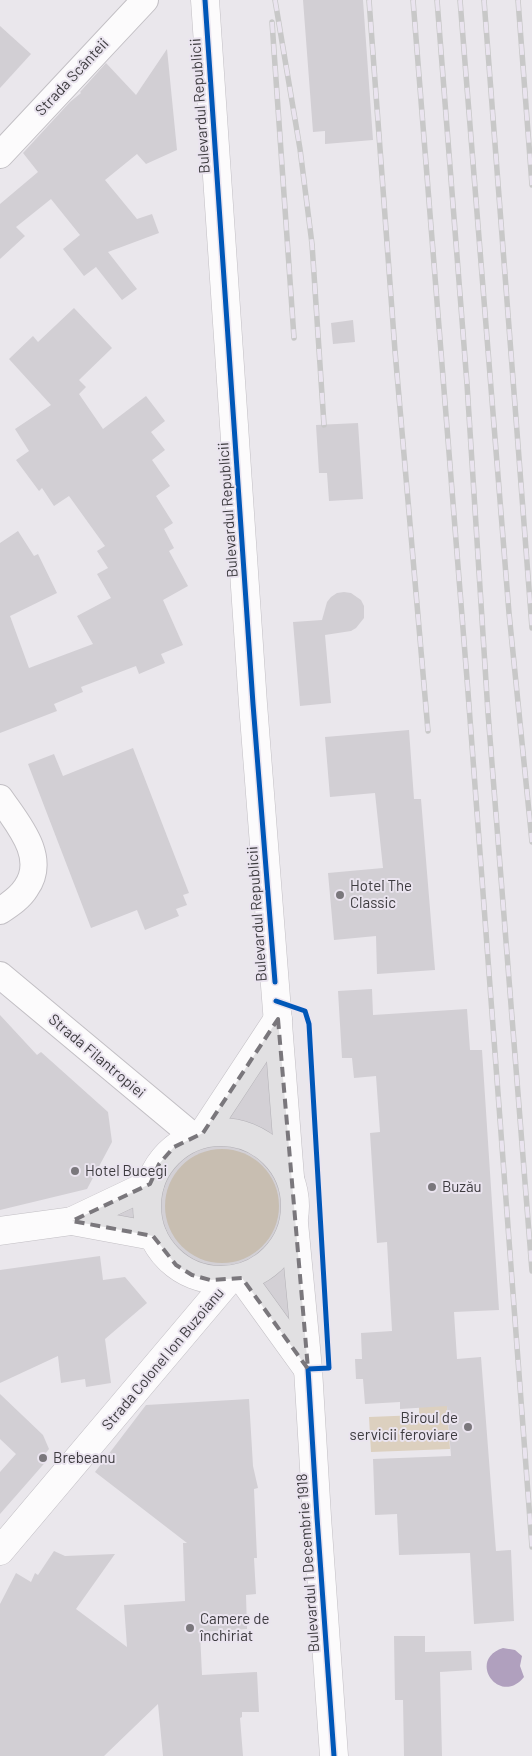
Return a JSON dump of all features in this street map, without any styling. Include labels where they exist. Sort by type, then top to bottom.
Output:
[{"type":"main road","name":"Bulevardul Republicii","points":[[205,0],[253,704],[290,1177]]},
{"type":"main road","points":[[198,1134],[278,1019]]},
{"type":"main road","points":[[230,1131],[255,1139],[276,1155],[290,1177],[296,1200],[294,1223],[287,1242],[275,1258],[260,1270],[235,1279],[210,1280],[192,1275],[176,1265],[162,1252],[153,1236],[148,1219],[147,1201],[150,1184],[159,1164],[174,1147],[198,1134],[230,1131]]},
{"type":"main road","points":[[0,1231],[72,1221],[150,1184]]},
{"type":"main road","points":[[72,1221],[153,1236]]},
{"type":"main road","name":"Bulevardul 1 Decembrie 1918","points":[[294,1223],[308,1369],[317,1527],[334,1756]]},
{"type":"main road","points":[[235,1279],[308,1369]]},
{"type":"main road","name":"Strada Colonel Ion Buzoianu","points":[[0,1551],[235,1279]]},
{"type":"street","name":"Strada Scânteii","points":[[0,155],[144,0]]},
{"type":"street","points":[[0,798],[27,839],[34,868],[31,881],[25,890],[0,912]]},
{"type":"street","name":"Strada Filantropiei","points":[[0,976],[198,1134]]},
{"type":"highlighted area","points":[[278,1019],[308,1369],[242,1278],[210,1280],[192,1275],[176,1265],[153,1236],[72,1221],[150,1184],[159,1164],[174,1147],[203,1133]]},
{"type":"shaded area","points":[[222,1149],[244,1153],[262,1166],[275,1184],[279,1206],[275,1228],[262,1246],[244,1259],[222,1263],[200,1259],[182,1246],[169,1228],[165,1206],[169,1184],[182,1166],[200,1153]]},
{"type":"shaded area","points":[[447,1405],[450,1449],[371,1452],[369,1417],[419,1415],[419,1406]]},
{"type":"shaded area","points":[[503,1648],[515,1650],[522,1656],[520,1666],[524,1677],[515,1685],[505,1687],[497,1684],[487,1670],[487,1662],[492,1654]]},
{"type":"building","points":[[303,0],[363,0],[373,140],[325,144],[325,131],[313,132]]},
{"type":"building","points":[[0,26],[31,54],[0,88]]},
{"type":"building","points":[[167,49],[177,150],[146,164],[137,154],[105,180],[137,219],[152,214],[159,233],[108,252],[137,289],[122,300],[96,267],[84,276],[63,249],[80,235],[51,199],[16,227],[25,236],[0,259],[0,204],[38,172],[23,153],[70,102],[81,93],[106,63],[136,95]]},
{"type":"building","points":[[74,308],[112,348],[79,380],[86,387],[79,394],[103,429],[146,396],[165,421],[151,432],[165,450],[152,460],[170,486],[156,496],[173,523],[164,529],[174,548],[169,551],[188,586],[163,600],[183,645],[161,654],[165,663],[139,674],[136,666],[81,687],[83,692],[54,704],[57,711],[0,733],[0,543],[18,531],[34,556],[38,554],[57,593],[10,616],[29,668],[93,644],[77,616],[111,598],[97,574],[108,568],[97,551],[105,546],[69,496],[54,506],[42,488],[39,491],[16,460],[29,451],[15,429],[51,405],[9,359],[33,336],[38,342]]},
{"type":"building","points":[[353,320],[355,342],[333,344],[331,323]]},
{"type":"building","points":[[358,423],[363,499],[329,501],[327,473],[319,473],[316,425]]},
{"type":"building","points":[[337,593],[351,593],[361,600],[364,606],[364,618],[351,631],[325,635],[331,703],[300,706],[293,622],[322,620],[327,602]]},
{"type":"building","points":[[409,730],[414,799],[421,799],[435,970],[377,974],[376,936],[334,940],[328,873],[383,868],[375,793],[330,797],[325,737]]},
{"type":"building","points":[[133,748],[189,893],[183,895],[187,905],[176,909],[179,916],[145,930],[137,910],[91,928],[28,764],[54,754],[63,776]]},
{"type":"building","points":[[372,989],[373,1015],[467,1009],[470,1050],[482,1050],[499,1310],[454,1312],[457,1359],[481,1357],[496,1551],[511,1550],[514,1621],[474,1624],[470,1553],[399,1555],[397,1514],[375,1515],[373,1459],[451,1456],[447,1406],[400,1409],[400,1402],[365,1404],[363,1379],[356,1379],[355,1359],[362,1359],[361,1333],[392,1331],[387,1242],[377,1243],[370,1133],[380,1132],[376,1076],[354,1078],[352,1058],[342,1058],[338,991]]},
{"type":"building","points":[[0,1015],[37,1055],[41,1052],[108,1112],[112,1142],[87,1189],[0,1210]]},
{"type":"building","points":[[100,1256],[103,1280],[125,1277],[147,1303],[105,1339],[111,1383],[86,1387],[85,1379],[61,1383],[58,1356],[0,1383],[0,1270]]},
{"type":"building","points":[[0,1394],[43,1435],[49,1449],[45,1454],[49,1458],[0,1514],[0,1472],[16,1454],[0,1439]]},
{"type":"building","points":[[249,1399],[253,1466],[258,1488],[254,1489],[257,1558],[254,1558],[256,1594],[246,1595],[247,1629],[200,1632],[202,1675],[257,1672],[259,1712],[242,1712],[242,1717],[240,1718],[243,1756],[163,1756],[158,1704],[104,1756],[0,1756],[0,1604],[16,1573],[31,1582],[35,1573],[38,1575],[54,1551],[65,1556],[115,1554],[76,1609],[127,1647],[124,1605],[185,1601],[183,1543],[187,1543],[95,1472],[146,1405]]},
{"type":"building","points":[[394,1636],[425,1636],[425,1652],[471,1651],[472,1670],[440,1672],[442,1756],[404,1756],[403,1700],[395,1700]]},
{"type":"railway","points":[[275,0],[300,149],[312,244],[324,425]]},
{"type":"railway","points":[[369,0],[395,351],[428,731]]},
{"type":"railway","points":[[413,0],[467,679],[532,1547]]},
{"type":"railway","points":[[437,0],[467,384],[488,713],[532,1271]]},
{"type":"railway","points":[[460,0],[509,613],[532,842]]},
{"type":"railway","points":[[484,0],[532,628]]},
{"type":"railway","points":[[518,0],[532,185]]},
{"type":"railway","points":[[272,22],[294,338]]},
{"type":"cycle path","points":[[205,0],[253,704],[275,982]]},
{"type":"cycle path","points":[[276,1001],[305,1011],[309,1024],[329,1368],[308,1369],[334,1756]]},
{"type":"place","name":"Hotel The Classic","points":[[340,895]]},
{"type":"place","name":"Hotel Bucegi","points":[[75,1171]]},
{"type":"place","name":"Buzău","points":[[432,1187]]},
{"type":"place","name":"Biroul de servicii feroviare","points":[[468,1427]]},
{"type":"place","name":"Brebeanu","points":[[43,1458]]},
{"type":"place","name":"Camere de închiriat","points":[[190,1628]]}]
